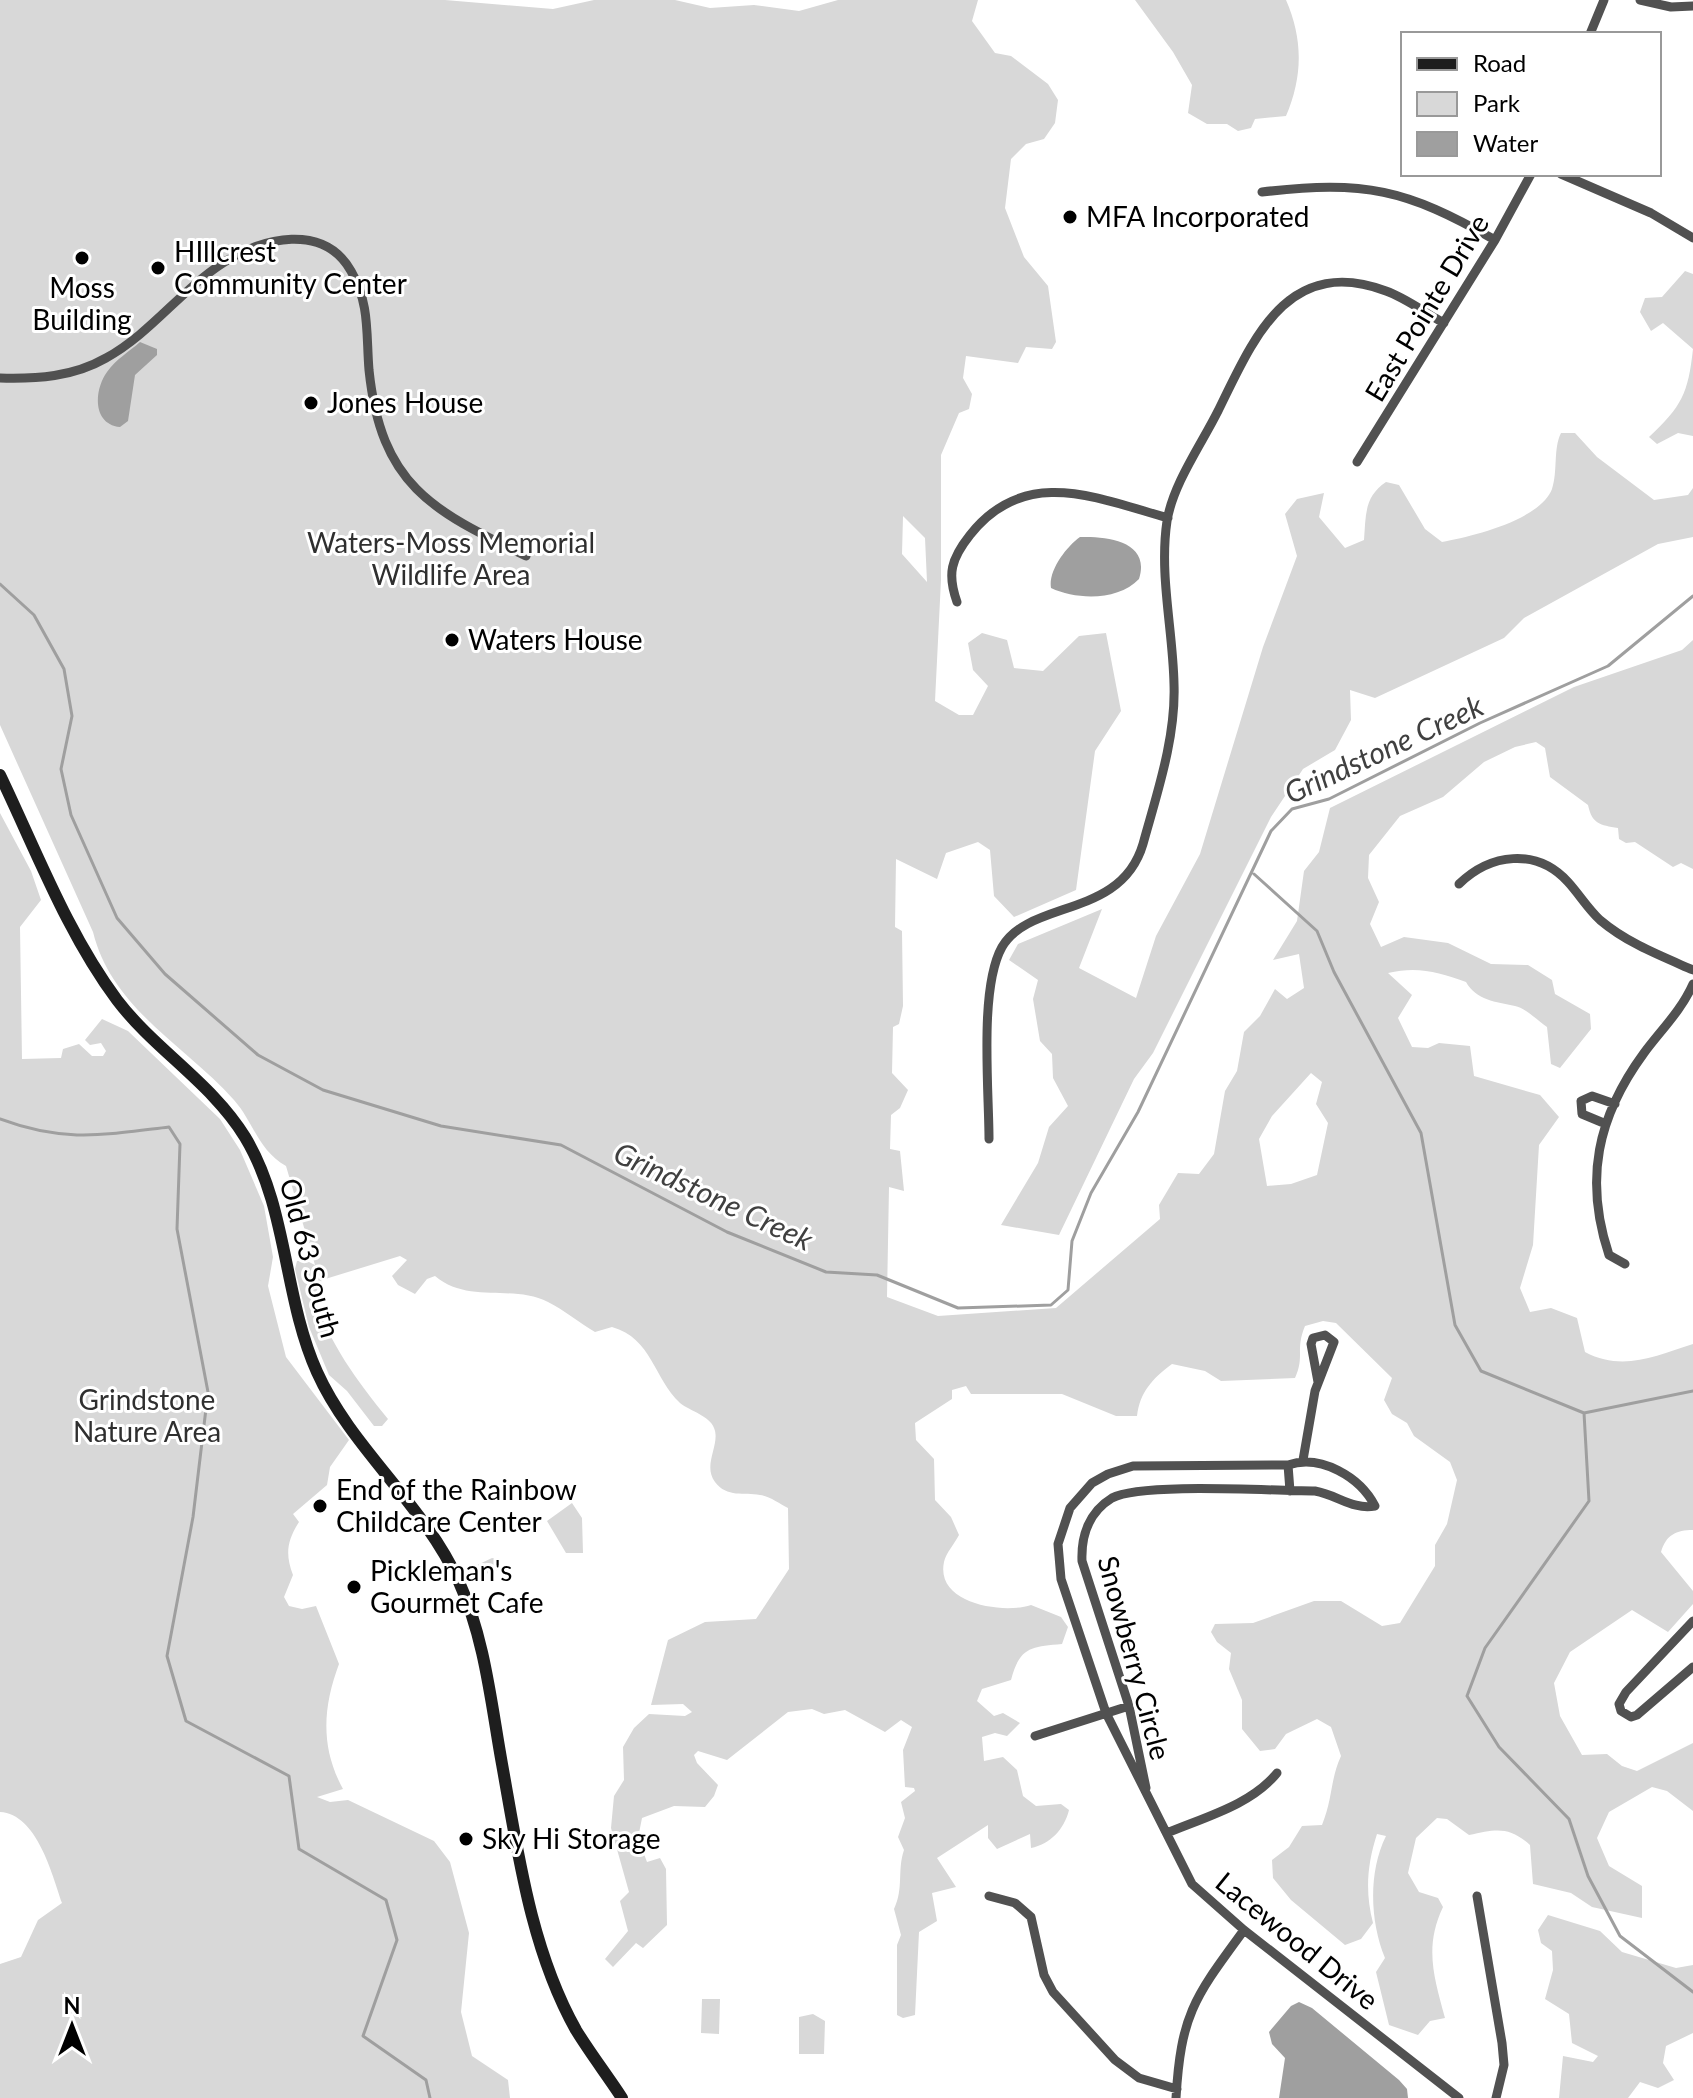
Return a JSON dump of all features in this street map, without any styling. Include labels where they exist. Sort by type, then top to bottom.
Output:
[{"type":"main road","name":"Old 63 South","points":[[0,775],[98,973],[137,1024],[221,1105],[245,1136],[270,1191],[298,1322],[318,1376],[333,1401],[434,1536],[459,1581],[477,1631],[522,1871],[537,1931],[575,2028],[622,2098]]},
{"type":"street","points":[[1591,32],[1604,0]]},
{"type":"street","points":[[1640,0],[1671,7],[1693,6]]},
{"type":"street","name":"East Pointe Drive","points":[[1357,462],[1495,240],[1530,176]]},
{"type":"street","points":[[1566,176],[1651,213],[1693,238]]},
{"type":"street","points":[[1262,192],[1323,185],[1388,190],[1444,210],[1495,240]]},
{"type":"street","points":[[0,378],[44,378],[84,368],[106,358],[141,333],[223,262],[292,238],[323,243],[338,252],[360,287],[367,311],[374,403],[402,477],[420,496],[460,524],[526,556]]},
{"type":"street","points":[[989,1139],[990,987],[1001,949],[1024,928],[1112,889],[1130,873],[1142,847],[1174,712],[1165,559],[1168,518],[1259,329],[1293,296],[1337,282],[1365,284],[1390,292],[1444,323]]},
{"type":"street","points":[[957,602],[949,579],[960,549],[987,517],[1013,501],[1051,491],[1074,492],[1168,518]]},
{"type":"street","points":[[1459,884],[1489,861],[1506,858],[1540,862],[1567,881],[1598,918],[1619,934],[1693,970]]},
{"type":"street","points":[[1625,1264],[1609,1255],[1595,1204],[1596,1161],[1606,1124],[1631,1073],[1681,1009],[1693,984]]},
{"type":"street","points":[[1606,1124],[1582,1114],[1581,1101],[1592,1096],[1615,1104]]},
{"type":"street","points":[[1303,1460],[1318,1382]]},
{"type":"street","name":"Snowberry Circle","points":[[1303,1460],[1342,1472],[1365,1486],[1375,1506],[1359,1509],[1328,1493],[1290,1491],[1148,1490],[1114,1497],[1100,1507],[1081,1541],[1082,1561],[1129,1706],[1146,1788],[1106,1713],[1058,1565],[1058,1544],[1070,1508],[1092,1483],[1133,1466],[1288,1465],[1303,1460]]},
{"type":"street","points":[[1288,1465],[1290,1491]]},
{"type":"street","points":[[1693,1621],[1626,1692],[1619,1704],[1621,1711],[1624,1715],[1637,1715],[1693,1667]]},
{"type":"street","points":[[1035,1736],[1129,1706]]},
{"type":"street","points":[[1167,1833],[1244,1800],[1267,1785],[1277,1773]]},
{"type":"street","name":"Lacewood Drive","points":[[1146,1788],[1192,1884],[1244,1930],[1459,2098]]},
{"type":"street","points":[[989,1896],[1015,1903],[1031,1917],[1044,1975],[1053,1992],[1115,2060],[1139,2078],[1176,2094],[1186,2019],[1198,1994],[1244,1930]]},
{"type":"street","points":[[1477,1896],[1502,2043],[1504,2065],[1496,2098]]},
{"type":"green space","name":"Waters-Moss Memorial Wildlife Area","points":[[0,0],[445,0],[553,9],[594,0],[675,0],[710,8],[754,5],[799,11],[838,0],[978,0],[972,21],[995,53],[1011,56],[1048,84],[1058,100],[1055,123],[1044,139],[1026,144],[1011,159],[1005,208],[1024,257],[1048,286],[1056,342],[1052,349],[1026,347],[1018,363],[966,356],[963,378],[972,394],[969,409],[959,413],[941,455],[941,580],[935,701],[959,715],[973,715],[988,686],[973,670],[968,643],[982,633],[1007,640],[1014,668],[1043,671],[1079,636],[1106,633],[1121,711],[1095,751],[1076,890],[1014,917],[994,896],[990,850],[978,842],[946,853],[937,879],[896,859],[895,927],[902,931],[903,1006],[899,1024],[893,1027],[892,1073],[908,1090],[900,1108],[891,1115],[890,1149],[900,1151],[904,1191],[889,1187],[887,1297],[938,1316],[1056,1308],[1160,1219],[1159,1205],[1178,1173],[1199,1174],[1214,1154],[1225,1091],[1237,1071],[1244,1032],[1260,1016],[1275,989],[1287,999],[1304,988],[1299,954],[1273,960],[1297,921],[1304,871],[1319,852],[1330,808],[1574,687],[1682,650],[1693,640],[1693,869],[1681,863],[1673,867],[1635,842],[1626,843],[1619,839],[1618,828],[1598,822],[1588,805],[1550,777],[1545,748],[1536,742],[1515,747],[1484,762],[1443,797],[1400,816],[1369,855],[1368,878],[1379,902],[1370,924],[1381,947],[1404,937],[1448,943],[1491,964],[1528,965],[1552,980],[1555,994],[1590,1014],[1591,1029],[1560,1068],[1551,1064],[1547,1027],[1523,1009],[1487,999],[1475,993],[1466,982],[1446,975],[1418,970],[1388,973],[1412,995],[1398,1018],[1412,1047],[1428,1048],[1439,1043],[1470,1046],[1474,1076],[1540,1095],[1559,1117],[1539,1145],[1533,1245],[1520,1288],[1530,1312],[1551,1308],[1577,1318],[1585,1352],[1613,1361],[1639,1360],[1693,1344],[1693,1530],[1672,1535],[1661,1552],[1693,1591],[1693,1604],[1668,1632],[1632,1610],[1570,1652],[1554,1683],[1560,1716],[1582,1755],[1607,1754],[1622,1766],[1637,1771],[1693,1743],[1693,1811],[1667,1791],[1652,1787],[1609,1812],[1597,1838],[1609,1866],[1642,1886],[1642,1918],[1592,1907],[1571,1893],[1533,1884],[1530,1845],[1509,1832],[1469,1835],[1447,1819],[1437,1818],[1416,1838],[1408,1873],[1419,1892],[1438,1898],[1443,1907],[1432,1949],[1445,2018],[1430,2021],[1418,2035],[1389,2025],[1376,1972],[1385,1958],[1376,1929],[1374,1881],[1386,1836],[1377,1834],[1369,1868],[1368,1889],[1373,1923],[1361,1939],[1345,1945],[1291,1900],[1273,1878],[1272,1860],[1289,1847],[1302,1826],[1322,1825],[1341,1756],[1331,1727],[1317,1719],[1286,1734],[1275,1749],[1260,1751],[1242,1729],[1242,1700],[1229,1669],[1231,1653],[1217,1642],[1211,1632],[1215,1624],[1253,1623],[1314,1601],[1341,1601],[1382,1626],[1400,1623],[1435,1566],[1435,1545],[1447,1524],[1457,1480],[1450,1462],[1414,1436],[1407,1423],[1392,1414],[1384,1400],[1392,1378],[1336,1323],[1323,1321],[1305,1326],[1295,1378],[1221,1381],[1205,1371],[1172,1364],[1148,1387],[1137,1416],[1116,1416],[1062,1394],[971,1394],[966,1386],[952,1390],[952,1399],[915,1423],[916,1440],[934,1459],[935,1500],[951,1517],[959,1535],[944,1562],[944,1577],[950,1588],[961,1597],[990,1607],[1019,1608],[1031,1605],[1061,1617],[1068,1627],[1062,1644],[1028,1651],[1018,1661],[1011,1680],[982,1689],[977,1701],[994,1716],[1003,1713],[1020,1723],[1007,1736],[995,1733],[982,1737],[984,1761],[1003,1757],[1017,1770],[1023,1796],[1036,1806],[1061,1804],[1069,1810],[1060,1830],[1038,1846],[1031,1848],[1030,1834],[997,1849],[988,1838],[988,1825],[937,1858],[956,1887],[932,1893],[937,1921],[919,1932],[915,2015],[903,2018],[897,2015],[897,1945],[901,1935],[894,1909],[899,1894],[904,1850],[898,1837],[905,1818],[901,1802],[915,1791],[914,1788],[905,1787],[903,1750],[912,1727],[901,1720],[885,1732],[845,1710],[824,1714],[812,1709],[788,1712],[727,1760],[698,1751],[694,1755],[697,1763],[718,1785],[714,1796],[705,1807],[674,1806],[642,1818],[638,1838],[647,1862],[660,1858],[666,1869],[667,1925],[643,1948],[636,1943],[613,1967],[605,1959],[628,1931],[620,1901],[629,1892],[611,1828],[614,1796],[624,1780],[623,1747],[634,1728],[649,1714],[685,1716],[692,1712],[683,1704],[651,1705],[668,1640],[705,1622],[756,1619],[789,1569],[788,1508],[771,1498],[730,1492],[715,1482],[710,1469],[716,1434],[712,1424],[680,1403],[644,1350],[625,1332],[612,1327],[595,1332],[554,1305],[534,1297],[476,1292],[448,1284],[435,1276],[427,1279],[415,1294],[398,1285],[392,1276],[407,1260],[400,1256],[322,1280],[314,1296],[345,1361],[388,1419],[382,1426],[374,1426],[347,1391],[329,1375],[309,1327],[295,1269],[297,1261],[305,1260],[315,1265],[286,1166],[269,1152],[234,1100],[152,1024],[116,983],[0,725]],"holes":[[[903,516],[925,538],[927,582],[902,554]],[[1311,1073],[1322,1082],[1316,1104],[1328,1123],[1317,1175],[1291,1184],[1267,1186],[1259,1139],[1272,1116]]]},
{"type":"green space","points":[[1135,0],[1286,0],[1296,29],[1299,58],[1296,86],[1286,116],[1255,119],[1251,128],[1238,131],[1227,124],[1207,124],[1188,113],[1192,85],[1173,52]]},
{"type":"green space","points":[[1685,271],[1693,274],[1693,349],[1663,323],[1651,331],[1640,312],[1645,298],[1662,297]]},
{"type":"green space","points":[[1693,349],[1693,436],[1678,433],[1657,444],[1649,437],[1682,398]]},
{"type":"green space","points":[[1561,433],[1575,433],[1597,457],[1654,500],[1688,495],[1693,488],[1693,537],[1658,544],[1524,618],[1504,638],[1375,698],[1350,690],[1351,720],[1335,750],[1303,769],[1271,817],[1153,1053],[1134,1079],[1059,1235],[1001,1225],[1038,1163],[1049,1127],[1068,1106],[1053,1078],[1052,1054],[1040,1041],[1033,999],[1038,980],[1009,960],[1018,944],[1102,909],[1079,968],[1136,998],[1156,936],[1200,854],[1263,647],[1297,556],[1285,514],[1297,499],[1324,493],[1319,517],[1345,548],[1364,540],[1370,500],[1386,482],[1399,485],[1425,529],[1442,542],[1471,536],[1520,518],[1545,500],[1554,482]]},
{"type":"green space","name":"Grindstone Nature Area","points":[[0,813],[31,871],[41,900],[20,927],[22,1059],[61,1058],[63,1049],[79,1044],[92,1056],[103,1056],[106,1051],[101,1043],[90,1045],[85,1040],[102,1019],[128,1031],[220,1119],[240,1150],[264,1206],[273,1257],[268,1286],[286,1357],[349,1440],[330,1467],[327,1485],[293,1514],[299,1522],[290,1542],[288,1554],[293,1575],[284,1597],[289,1606],[302,1609],[316,1606],[339,1664],[326,1727],[330,1758],[343,1789],[317,1797],[330,1802],[348,1800],[434,1841],[450,1862],[469,1933],[461,2012],[472,2056],[508,2080],[510,2098],[0,2098],[0,1964],[21,1957],[38,1920],[62,1903],[48,1862],[33,1834],[13,1815],[0,1812]]},
{"type":"green space","points":[[572,1503],[582,1518],[583,1553],[566,1553],[547,1521]]},
{"type":"green space","points":[[492,1558],[501,1560],[500,1569],[474,1578],[473,1567]]},
{"type":"green space","points":[[1548,1915],[1600,1931],[1622,1952],[1676,1968],[1693,1965],[1693,2033],[1666,2046],[1663,2063],[1674,2080],[1658,2088],[1640,2082],[1628,2098],[1559,2098],[1563,2056],[1593,2062],[1598,2056],[1572,2043],[1569,2014],[1545,1999],[1553,1970],[1552,1951],[1541,1943],[1538,1930]]},
{"type":"green space","points":[[702,1999],[720,1999],[719,2034],[701,2033]]},
{"type":"green space","points":[[813,2014],[825,2021],[824,2054],[799,2054],[799,2017]]},
{"type":"water","points":[[140,342],[157,349],[157,355],[135,375],[128,421],[120,427],[111,425],[104,420],[98,405],[103,379],[118,360]]},
{"type":"water","points":[[1080,537],[1114,540],[1133,549],[1139,556],[1141,566],[1139,579],[1109,595],[1073,595],[1051,588],[1052,574],[1059,560]]},
{"type":"water","points":[[1299,2002],[1312,2008],[1399,2080],[1407,2089],[1408,2098],[1279,2098],[1285,2058],[1272,2044],[1269,2032],[1291,2006]]},
{"type":"waterway","name":"Grindstone Creek","points":[[0,584],[34,615],[64,669],[72,716],[61,769],[71,815],[117,918],[165,974],[258,1055],[323,1090],[441,1126],[561,1145],[727,1232],[826,1272],[877,1275],[958,1308],[1051,1305],[1068,1290],[1072,1241],[1091,1193],[1138,1112],[1271,831],[1292,809],[1329,799],[1480,723],[1608,666],[1693,596]]},
{"type":"waterway","points":[[1254,874],[1317,931],[1334,972],[1421,1133],[1455,1325],[1481,1371],[1584,1413],[1589,1501],[1485,1648],[1467,1696],[1499,1747],[1569,1819],[1588,1876],[1620,1936],[1693,1992]]},
{"type":"waterway","points":[[0,1119],[44,1132],[84,1135],[169,1127],[180,1144],[177,1229],[208,1392],[193,1517],[167,1656],[186,1721],[289,1776],[299,1849],[386,1900],[397,1940],[363,2036],[426,2080],[430,2098]]},
{"type":"waterway","points":[[1584,1413],[1693,1391]]},
{"type":"place","name":"MFA Incorporated","points":[[1070,217]]},
{"type":"place","name":"Moss Building","points":[[82,258]]},
{"type":"place","name":"HIllcrest Community Center","points":[[158,268]]},
{"type":"place","name":"Jones House","points":[[311,403]]},
{"type":"place","name":"Waters House","points":[[452,640]]},
{"type":"place","name":"End of the Rainbow Childcare Center","points":[[320,1506]]},
{"type":"place","name":"Pickleman's Gourmet Cafe","points":[[354,1587]]},
{"type":"place","name":"Sky Hi Storage","points":[[466,1839]]}]
